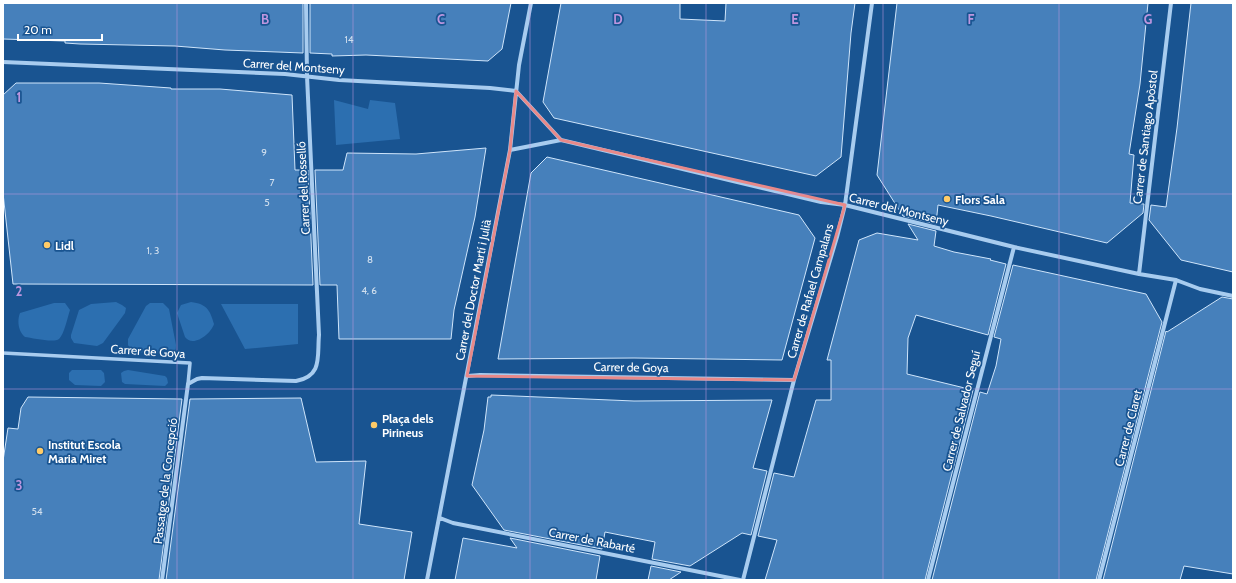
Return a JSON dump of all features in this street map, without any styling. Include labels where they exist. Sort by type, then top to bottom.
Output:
[{"type":"street","name":"Carrer del Rosselló","points":[[188,384],[197,378],[296,381],[310,376],[314,372],[318,363],[320,335],[307,76],[306,3]]},
{"type":"street","name":"Carrer del Doctor Martí i Julià","points":[[427,580],[510,150],[519,65],[531,3]]},
{"type":"street","name":"Carrer de Rafael Campalans","points":[[741,580],[794,380],[845,205],[872,3]]},
{"type":"street","name":"Carrer de Santiago Apòstol","points":[[1139,274],[1171,3]]},
{"type":"street","name":"Carrer del Montseny","points":[[3,62],[307,76],[339,80],[490,88],[516,91]]},
{"type":"street","points":[[516,91],[561,140]]},
{"type":"street","name":"Carrer del Montseny","points":[[510,150],[561,140],[821,202],[845,205],[1014,246],[1139,274],[1176,280],[1200,289],[1233,296]]},
{"type":"street","name":"Carrer de Salvador Seguí","points":[[928,580],[1014,246]]},
{"type":"street","name":"Carrer de Claret","points":[[1099,580],[1176,280]]},
{"type":"street","name":"Carrer de Goya","points":[[3,353],[190,362],[188,384]]},
{"type":"street","name":"Carrer de Goya","points":[[467,376],[794,380]]},
{"type":"street","name":"Passatge de la Concepció","points":[[162,580],[188,384]]},
{"type":"street","name":"Carrer de Rabarté","points":[[440,518],[453,523],[741,580]]},
{"type":"highlighted area","points":[[516,91],[561,140],[845,205],[794,380],[467,376],[510,150]]},
{"type":"shaded area","points":[[334,100],[368,109],[370,100],[395,103],[400,139],[336,145]]},
{"type":"shaded area","points":[[116,302],[126,308],[125,313],[103,343],[97,346],[74,343],[71,335],[79,310],[91,304]]},
{"type":"shaded area","points":[[191,302],[201,304],[207,308],[214,324],[206,335],[192,341],[185,337],[177,313],[181,305]]},
{"type":"shaded area","points":[[54,303],[65,303],[70,310],[61,337],[56,340],[48,340],[25,337],[19,326],[20,313]]},
{"type":"shaded area","points":[[150,303],[163,303],[169,309],[176,345],[175,351],[172,354],[136,352],[132,351],[128,345],[128,339],[146,306]]},
{"type":"shaded area","points":[[221,304],[298,304],[298,344],[245,349]]},
{"type":"shaded area","points":[[72,370],[101,370],[104,373],[105,382],[101,386],[75,385],[69,380],[69,373]]},
{"type":"shaded area","points":[[128,370],[165,376],[168,383],[165,386],[125,384],[122,382],[121,373]]},
{"type":"building","points":[[3,3],[303,3],[303,53],[225,50],[175,46],[80,44],[65,43],[65,41],[3,39]]},
{"type":"building","points":[[310,3],[511,3],[502,49],[488,61],[366,55],[332,56],[332,54],[310,53]]},
{"type":"building","points":[[561,3],[680,3],[680,19],[725,21],[726,3],[855,3],[851,33],[841,157],[816,176],[554,118],[543,102]]},
{"type":"building","points":[[897,3],[1148,3],[1140,84],[1129,154],[1134,155],[1130,203],[1144,204],[1143,213],[1107,243],[938,205],[936,224],[903,216],[877,175]]},
{"type":"building","points":[[1191,3],[1233,3],[1233,272],[1181,260],[1149,220],[1151,205],[1166,207],[1177,128]]},
{"type":"building","points":[[16,83],[99,83],[171,89],[220,89],[292,95],[295,170],[308,170],[313,285],[13,284],[3,193],[3,95]]},
{"type":"building","points":[[486,148],[475,217],[454,310],[451,339],[339,339],[337,285],[320,285],[315,170],[343,170],[347,153],[416,154]]},
{"type":"building","points":[[547,157],[799,215],[815,238],[782,360],[634,358],[498,359],[531,173]]},
{"type":"building","points":[[908,224],[936,231],[934,246],[954,252],[991,259],[990,260],[1006,264],[988,335],[916,315],[908,338],[907,374],[973,390],[925,580],[765,580],[777,540],[758,536],[774,473],[794,477],[816,400],[831,400],[831,360],[827,360],[859,240],[877,233],[918,240]]},
{"type":"building","points":[[1013,265],[1146,294],[1162,322],[1096,580],[932,580],[980,392],[987,394],[996,366],[1001,339],[994,337]]},
{"type":"building","points":[[1222,297],[1233,299],[1233,574],[1184,566],[1180,580],[1103,580],[1166,331],[1167,332]]},
{"type":"building","points":[[491,395],[634,401],[772,400],[753,468],[767,471],[751,535],[742,533],[690,566],[652,559],[655,542],[605,532],[602,549],[504,530],[472,485],[484,430],[488,397],[491,397]]},
{"type":"building","points":[[28,397],[182,399],[159,580],[3,580],[3,461],[8,428],[18,429],[21,408]]},
{"type":"building","points":[[301,398],[316,462],[366,461],[359,524],[412,532],[404,580],[166,580],[190,399]]},
{"type":"building","points":[[463,538],[517,548],[510,538],[600,556],[596,580],[455,580]]},
{"type":"building","points":[[651,566],[681,572],[669,580],[648,580]]},
{"type":"place","name":"Flors Sala","points":[[947,199]]},
{"type":"place","name":"Lidl","points":[[47,245]]},
{"type":"place","name":"Plaça dels Pirineus","points":[[374,425]]},
{"type":"place","name":"Institut Escola Maria Miret","points":[[40,451]]}]
